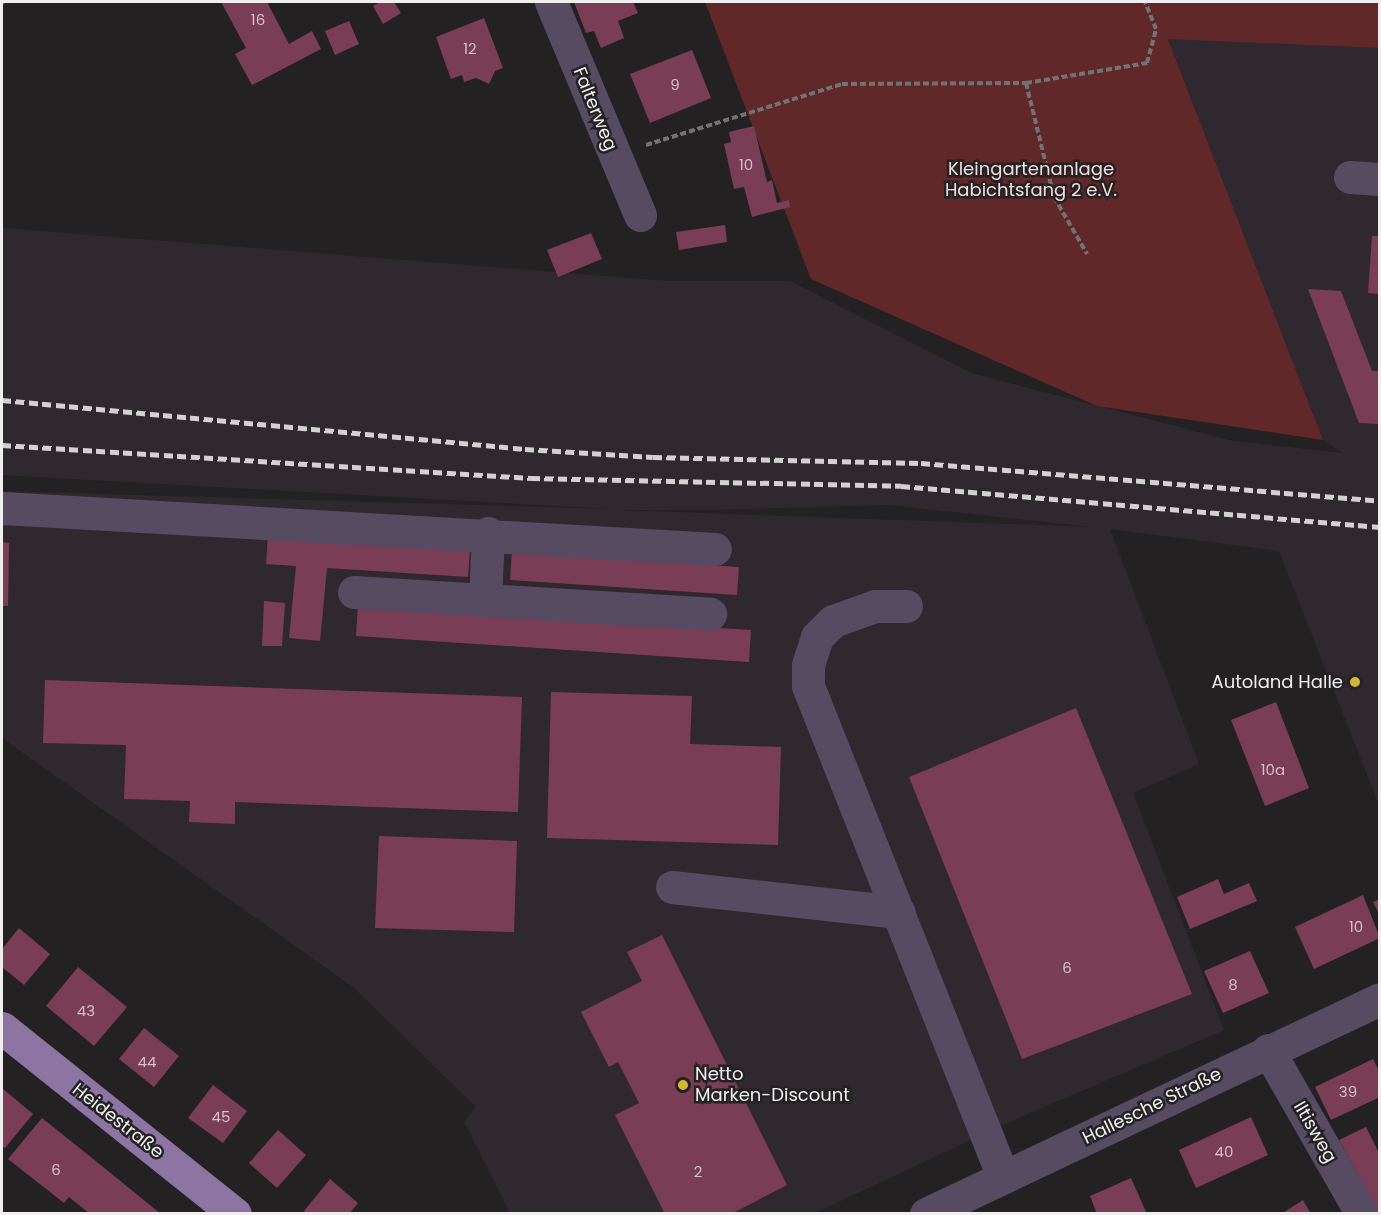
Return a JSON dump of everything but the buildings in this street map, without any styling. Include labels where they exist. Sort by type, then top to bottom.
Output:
[{"type":"main road","name":"Heidestraße","points":[[2,1028],[235,1214]]},
{"type":"street","name":"Falterweg","points":[[551,2],[640,215]]},
{"type":"street","points":[[2,508],[488,533],[715,549]]},
{"type":"street","points":[[485,600],[488,533]]},
{"type":"street","points":[[354,592],[710,615]]},
{"type":"street","points":[[906,606],[875,606],[833,621],[817,636],[808,664],[808,686],[899,912],[990,1152],[1003,1178]]},
{"type":"street","points":[[672,887],[899,912]]},
{"type":"street","name":"Hallesche Straße","points":[[926,1214],[1268,1050],[1380,999]]},
{"type":"street","name":"Iltisweg","points":[[1268,1050],[1362,1214]]},
{"type":"path","points":[[614,156],[842,84],[1026,83],[1147,63],[1156,29],[1145,2]]},
{"type":"path","points":[[1026,83],[1054,197],[1088,254]]},
{"type":"shaded area","points":[[1168,38],[1379,48],[1379,805],[1279,551],[1110,529],[1199,764],[1133,793],[1224,1030],[1009,1122],[815,1213],[510,1213],[464,1122],[476,1107],[353,987],[2,738],[2,491],[613,509],[2,475],[2,228],[668,281],[790,281],[971,373],[1233,441],[1343,453],[1323,440]],"holes":[[[889,505],[1093,527],[618,510]]]},
{"type":"green space","name":"Kleingartenanlage Habichtsfang 2 e.V.","points":[[705,2],[1379,2],[1379,48],[1168,39],[1323,440],[1097,406],[811,279]]},
{"type":"railway","points":[[2,400],[525,449],[653,457],[921,463],[1380,501]]},
{"type":"railway","points":[[2,445],[531,478],[901,486],[1380,527]]},
{"type":"place","name":"Autoland Halle","points":[[1355,682]]},
{"type":"place","name":"Netto Marken-Discount","points":[[683,1085]]}]
